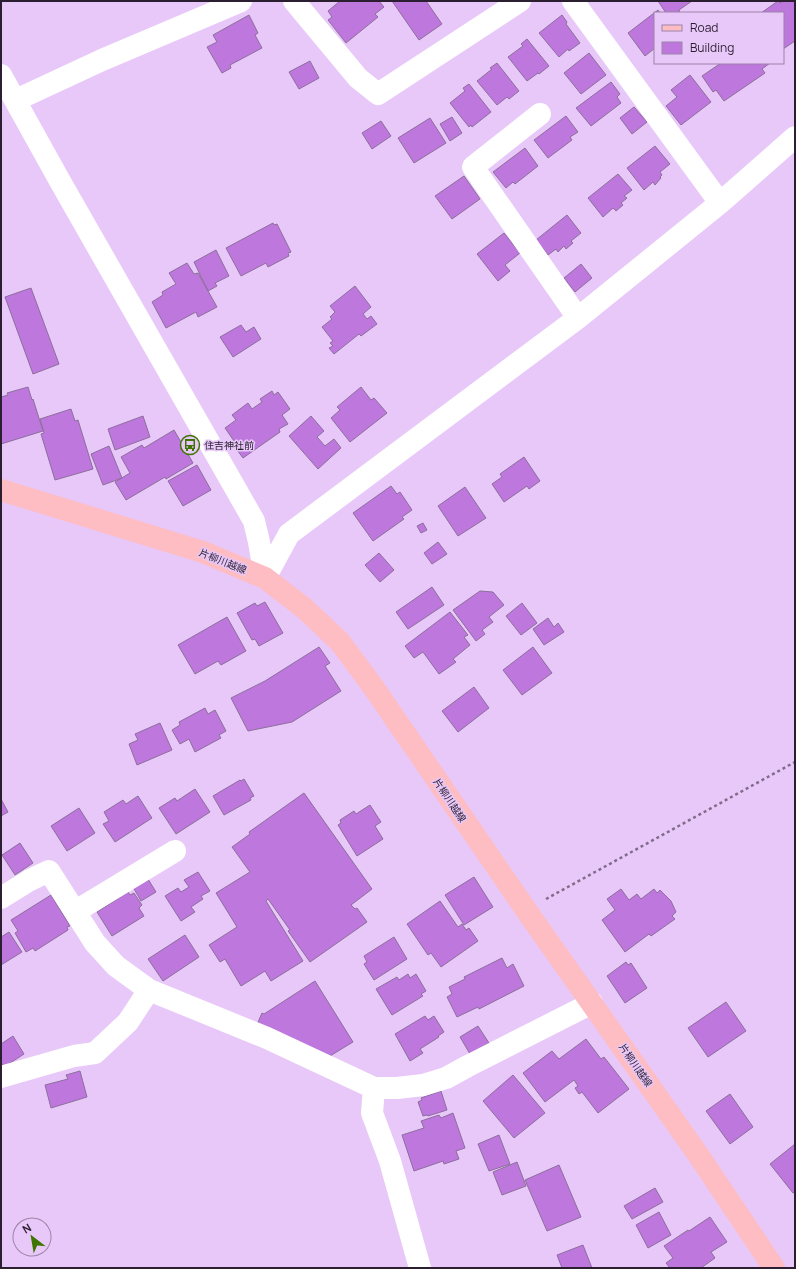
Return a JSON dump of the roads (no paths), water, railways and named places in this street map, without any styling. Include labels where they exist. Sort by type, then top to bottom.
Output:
[{"type":"main road","name":"片柳川越線","points":[[1,490],[203,552],[265,578],[304,608],[340,642],[374,688],[526,910],[699,1156],[774,1268]]},
{"type":"street","points":[[16,100],[102,60],[241,1]]},
{"type":"street","points":[[294,1],[358,78],[378,94],[520,1]]},
{"type":"street","points":[[573,1],[720,203]]},
{"type":"street","points":[[1,76],[254,521],[265,578]]},
{"type":"street","points":[[540,114],[473,167],[578,318]]},
{"type":"street","points":[[265,578],[289,534],[578,318],[720,203],[795,137]]},
{"type":"street","points":[[76,911],[175,851]]},
{"type":"street","points":[[1,898],[30,880],[49,871],[76,911],[95,943],[116,966],[149,990],[267,1038],[374,1088],[397,1088],[423,1085],[446,1078],[592,1002]]},
{"type":"street","points":[[1,1077],[74,1056],[95,1053],[128,1022],[149,990]]},
{"type":"street","points":[[374,1088],[372,1113],[390,1161],[420,1268]]},
{"type":"place","name":"住吉神社前","points":[[190,445]]}]
